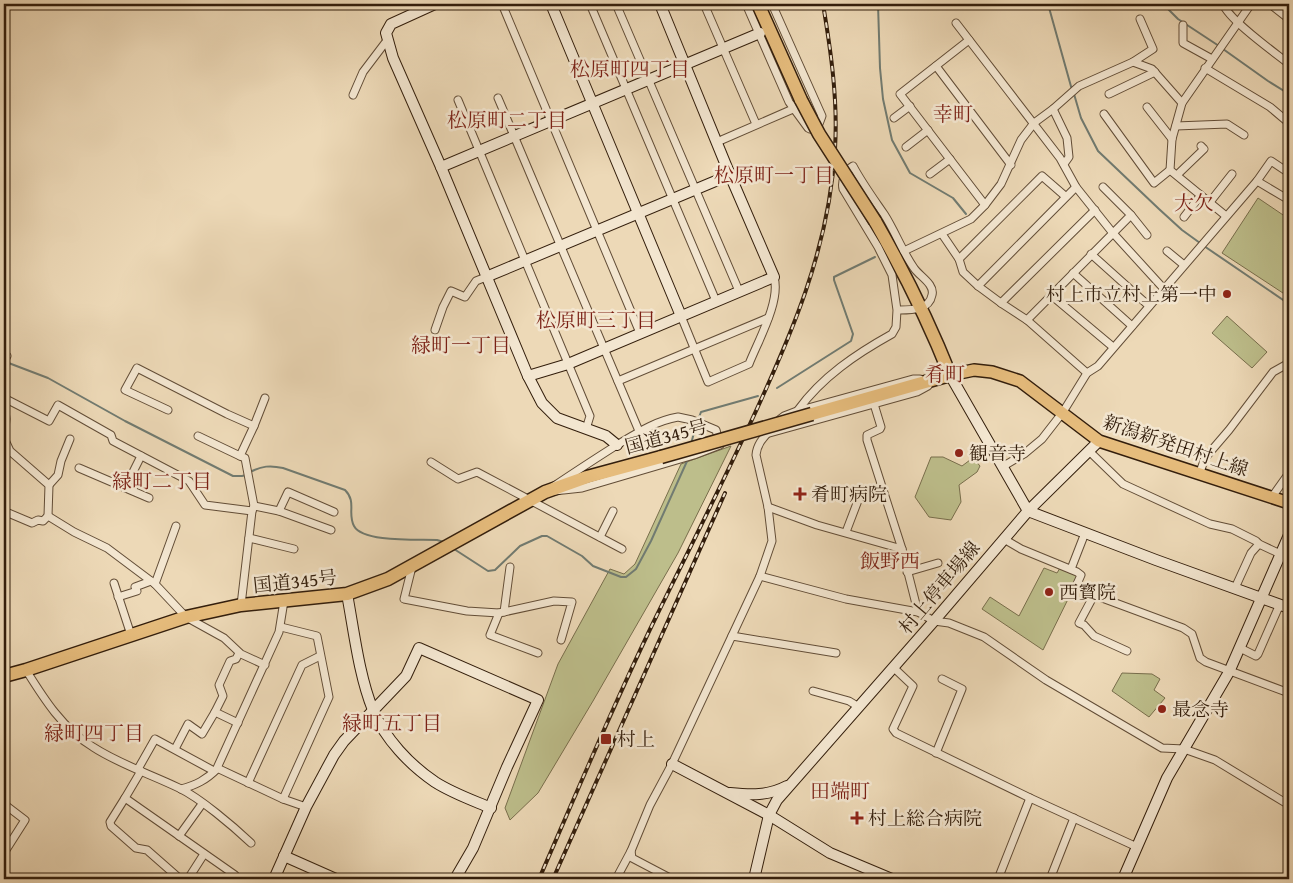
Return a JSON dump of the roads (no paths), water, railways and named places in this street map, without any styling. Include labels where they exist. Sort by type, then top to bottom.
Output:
[{"type":"highway","points":[[758,4],[797,104],[875,221],[893,252],[921,309],[944,377]]},
{"type":"highway","name":"国道345号","points":[[4,676],[186,617],[241,605],[347,594],[388,579],[412,567],[545,492],[587,477],[944,377]]},
{"type":"main road","name":"新潟新発田村上線","points":[[944,377],[974,370],[992,372],[1020,381],[1099,441],[1200,472],[1289,503]]},
{"type":"street","points":[[435,4],[391,24],[386,33],[393,58],[441,166],[528,376],[542,403],[557,418],[606,436],[617,445]]},
{"type":"street","points":[[502,4],[640,333]]},
{"type":"street","points":[[551,4],[708,382],[749,364],[768,318],[777,286],[660,4]]},
{"type":"street","points":[[590,4],[716,301]]},
{"type":"street","points":[[616,4],[740,291]]},
{"type":"street","points":[[704,4],[756,124]]},
{"type":"street","points":[[746,4],[810,129],[821,122],[822,116],[772,4]]},
{"type":"street","points":[[1223,4],[1238,22],[1289,64]]},
{"type":"street","points":[[1104,114],[1154,183],[1170,170],[1172,139],[1182,103],[1251,4]]},
{"type":"street","points":[[1270,4],[1289,19]]},
{"type":"street","points":[[904,251],[971,219],[1001,184],[1021,140],[1034,123],[1079,86],[1133,62],[1153,49],[1140,20]]},
{"type":"street","points":[[956,23],[1034,123],[1064,164],[1076,187],[1112,232],[1164,289]]},
{"type":"street","points":[[1183,25],[1183,43],[1212,59]]},
{"type":"street","points":[[441,166],[760,33]]},
{"type":"street","points":[[353,95],[363,72],[388,39]]},
{"type":"street","points":[[969,40],[900,94],[985,204]]},
{"type":"street","points":[[1133,62],[1152,69],[1182,103]]},
{"type":"street","points":[[936,66],[1011,164]]},
{"type":"street","points":[[1205,68],[1270,108],[1289,123]]},
{"type":"street","points":[[1109,94],[1155,72]]},
{"type":"street","points":[[498,98],[639,431]]},
{"type":"street","points":[[458,100],[590,416],[586,429]]},
{"type":"street","points":[[717,142],[797,104]]},
{"type":"street","points":[[894,118],[910,106]]},
{"type":"street","points":[[1147,107],[1172,139]]},
{"type":"street","points":[[1053,109],[1066,138],[1070,157],[1064,164]]},
{"type":"street","points":[[1176,126],[1227,124],[1244,135]]},
{"type":"street","points":[[906,147],[928,130]]},
{"type":"street","points":[[1177,175],[1204,148],[1201,146]]},
{"type":"street","points":[[930,174],[950,159]]},
{"type":"street","points":[[1002,467],[1035,447],[1062,412],[1087,373],[1098,366],[1257,181],[1271,161],[1289,173]]},
{"type":"street","points":[[798,411],[815,389],[850,359],[894,333],[896,327],[897,310],[892,275],[878,247],[843,189],[843,181],[849,168],[853,166],[868,192],[884,214],[914,269],[931,287],[933,292],[928,303],[921,309],[897,310]]},
{"type":"street","points":[[1170,170],[1226,216]]},
{"type":"street","points":[[1210,202],[1232,174]]},
{"type":"street","points":[[435,330],[451,291],[465,297],[476,281],[730,175]]},
{"type":"street","points":[[959,259],[1042,176],[1065,196]]},
{"type":"street","points":[[1257,181],[1289,200]]},
{"type":"street","points":[[978,286],[1076,187]]},
{"type":"street","points":[[1103,187],[1131,215],[1147,235]]},
{"type":"street","points":[[1184,218],[1201,195]]},
{"type":"street","points":[[1001,303],[1096,210]]},
{"type":"street","points":[[1027,320],[1112,232],[1131,215]]},
{"type":"street","points":[[942,234],[959,259],[963,272],[978,286],[1027,320],[1087,373]]},
{"type":"street","points":[[1168,251],[1184,265]]},
{"type":"street","points":[[1091,254],[1149,306]]},
{"type":"street","points":[[1073,273],[1132,326]]},
{"type":"street","points":[[528,376],[568,364],[774,277]]},
{"type":"street","points":[[1051,295],[1114,347]]},
{"type":"street","points":[[618,381],[768,318]]},
{"type":"street","points":[[1200,472],[1205,458],[1273,372],[1289,363]]},
{"type":"street","points":[[168,410],[125,390],[137,368],[254,426]]},
{"type":"street","points":[[766,434],[917,392],[944,377]]},
{"type":"street","points":[[616,879],[631,851],[650,805],[672,764],[760,576],[772,541],[768,507],[756,448],[766,434],[784,416],[913,379],[944,377]]},
{"type":"street","points":[[944,377],[1028,511],[1285,606],[1256,656],[1240,648]]},
{"type":"street","points":[[4,398],[49,421],[58,405],[111,435],[113,441],[188,481],[205,505],[279,511],[331,530]]},
{"type":"street","points":[[240,456],[265,398]]},
{"type":"street","points":[[4,402],[6,419],[4,438],[10,452],[49,485]]},
{"type":"street","points":[[874,404],[881,427],[867,436],[866,440],[902,549],[918,612]]},
{"type":"street","points":[[685,418],[716,430],[720,445],[694,455],[582,488],[545,492],[590,461],[639,431],[665,419],[685,418]]},
{"type":"street","points":[[198,436],[245,458],[253,508],[241,605]]},
{"type":"street","points":[[4,513],[6,512],[32,523],[38,520],[42,521],[48,516],[49,485],[58,475],[61,460],[70,439]]},
{"type":"street","name":"村上停車場線","points":[[768,815],[777,800],[894,668],[1004,538],[1028,511],[1099,441]]},
{"type":"street","points":[[1089,451],[1123,484],[1210,524],[1232,529],[1285,556]]},
{"type":"street","points":[[125,488],[141,456]]},
{"type":"street","points":[[431,462],[458,479],[477,472],[622,549]]},
{"type":"street","points":[[79,468],[148,498]]},
{"type":"street","points":[[1272,497],[1289,473]]},
{"type":"street","points":[[846,532],[862,490]]},
{"type":"street","points":[[279,511],[288,492],[334,512]]},
{"type":"street","points":[[768,507],[817,525],[902,549]]},
{"type":"street","points":[[600,537],[613,511]]},
{"type":"street","points":[[48,516],[74,532],[107,548],[153,583],[186,617],[224,638],[239,652],[265,665]]},
{"type":"street","points":[[153,583],[176,526]]},
{"type":"street","points":[[1071,569],[1085,533]]},
{"type":"street","points":[[1123,879],[1166,778],[1229,672],[1262,598],[1285,556],[1289,535]]},
{"type":"street","points":[[249,538],[294,549]]},
{"type":"street","points":[[1004,538],[1021,549],[1077,572],[1081,575],[1077,584],[1094,595],[1183,628],[1192,634],[1200,658],[1229,672],[1289,693]]},
{"type":"street","points":[[1235,588],[1251,553],[1259,544]]},
{"type":"street","points":[[907,572],[938,563]]},
{"type":"street","points":[[412,567],[404,599],[467,611],[501,612],[554,601],[572,602],[561,640]]},
{"type":"street","points":[[510,567],[501,612],[490,635],[538,654]]},
{"type":"street","points":[[760,576],[846,599],[918,612],[934,621],[949,623],[984,637],[1046,680],[1162,748],[1184,749],[1216,760],[1289,805]]},
{"type":"street","points":[[114,583],[131,635]]},
{"type":"street","points":[[118,597],[137,591],[135,587],[153,583]]},
{"type":"street","points":[[347,594],[358,653],[373,709],[397,748],[422,772],[452,791],[491,808]]},
{"type":"street","points":[[1094,595],[1080,623],[1084,624],[1094,636],[1127,651]]},
{"type":"street","points":[[181,789],[200,782],[216,770],[281,627],[284,601]]},
{"type":"street","points":[[281,627],[317,636],[329,697],[283,799]]},
{"type":"street","points":[[732,636],[836,653]]},
{"type":"street","points":[[274,879],[306,807],[334,755],[344,740],[406,676],[418,648],[538,700],[506,767],[491,808],[473,848],[455,879]]},
{"type":"street","points":[[175,749],[188,724],[202,734],[223,696],[219,685],[230,661],[236,659],[239,652]]},
{"type":"street","points":[[248,783],[302,665],[320,656]]},
{"type":"street","points":[[894,668],[913,686],[893,729],[896,733],[1137,847]]},
{"type":"street","points":[[26,670],[47,703],[74,732],[92,747],[181,789],[251,843]]},
{"type":"street","points":[[936,753],[962,689],[942,679]]},
{"type":"street","points":[[813,691],[848,701],[859,707]]},
{"type":"street","points":[[215,712],[238,723]]},
{"type":"street","points":[[180,879],[147,850],[136,848],[111,826],[110,822],[125,798],[155,739],[216,770],[306,807]]},
{"type":"street","points":[[672,764],[768,815],[830,854],[892,879]]},
{"type":"street","points":[[724,792],[752,795],[773,792],[793,782]]},
{"type":"street","points":[[125,798],[235,875]]},
{"type":"street","points":[[998,879],[1030,798]]},
{"type":"street","points":[[4,804],[25,820],[4,853]]},
{"type":"street","points":[[179,836],[202,804]]},
{"type":"street","points":[[754,879],[768,815]]},
{"type":"street","points":[[1050,879],[1074,818]]},
{"type":"street","points":[[631,851],[632,858],[672,879]]},
{"type":"street","points":[[188,879],[204,854]]},
{"type":"street","points":[[284,856],[336,879]]},
{"type":"waterway","points":[[878,4],[883,99],[892,140],[910,173],[953,198],[966,214]]},
{"type":"waterway","points":[[1048,4],[1072,90]]},
{"type":"waterway","points":[[1163,4],[1178,19],[1219,46]]},
{"type":"waterway","points":[[1223,49],[1289,94]]},
{"type":"waterway","points":[[1074,94],[1081,118],[1098,151],[1182,230],[1200,243]]},
{"type":"waterway","points":[[1204,246],[1289,304]]},
{"type":"waterway","points":[[777,388],[851,341],[853,334],[834,277],[875,257]]},
{"type":"waterway","points":[[6,362],[48,378],[125,421],[233,476],[246,475]]},
{"type":"waterway","points":[[698,420],[701,412],[758,396]]},
{"type":"waterway","points":[[691,444],[696,425]]},
{"type":"waterway","points":[[454,549],[488,571],[495,570],[520,546],[542,536],[547,536],[582,556],[593,566],[621,577],[626,577],[636,569],[651,541],[688,459]]},
{"type":"waterway","points":[[250,472],[258,468],[278,467],[345,490],[349,494],[351,517],[354,526],[359,531],[368,535],[380,538],[437,540],[444,542]]},
{"type":"railway","points":[[539,879],[625,682],[765,392],[806,292],[825,222],[835,149],[835,94],[823,4]]},
{"type":"railway","points":[[553,879],[725,493]]},
{"type":"place","name":"村上市立村上第一中","points":[[1227,294]]},
{"type":"place","name":"観音寺","points":[[959,453]]},
{"type":"place","name":"肴町病院","points":[[800,494]]},
{"type":"place","name":"西寳院","points":[[1049,592]]},
{"type":"place","name":"最念寺","points":[[1162,709]]},
{"type":"place","name":"村上","points":[[606,739]]},
{"type":"place","name":"村上総合病院","points":[[857,818]]},
{"type":"district","name":"松原町四丁目","points":[[630,68]]},
{"type":"district","name":"幸町","points":[[953,113]]},
{"type":"district","name":"松原町二丁目","points":[[507,119]]},
{"type":"district","name":"松原町一丁目","points":[[774,174]]},
{"type":"district","name":"大欠","points":[[1194,202]]},
{"type":"district","name":"松原町三丁目","points":[[596,319]]},
{"type":"district","name":"緑町一丁目","points":[[461,344]]},
{"type":"district","name":"肴町","points":[[945,373]]},
{"type":"district","name":"緑町二丁目","points":[[162,480]]},
{"type":"district","name":"飯野西","points":[[890,560]]},
{"type":"district","name":"緑町五丁目","points":[[392,722]]},
{"type":"district","name":"緑町四丁目","points":[[94,732]]},
{"type":"district","name":"田端町","points":[[840,790]]}]
